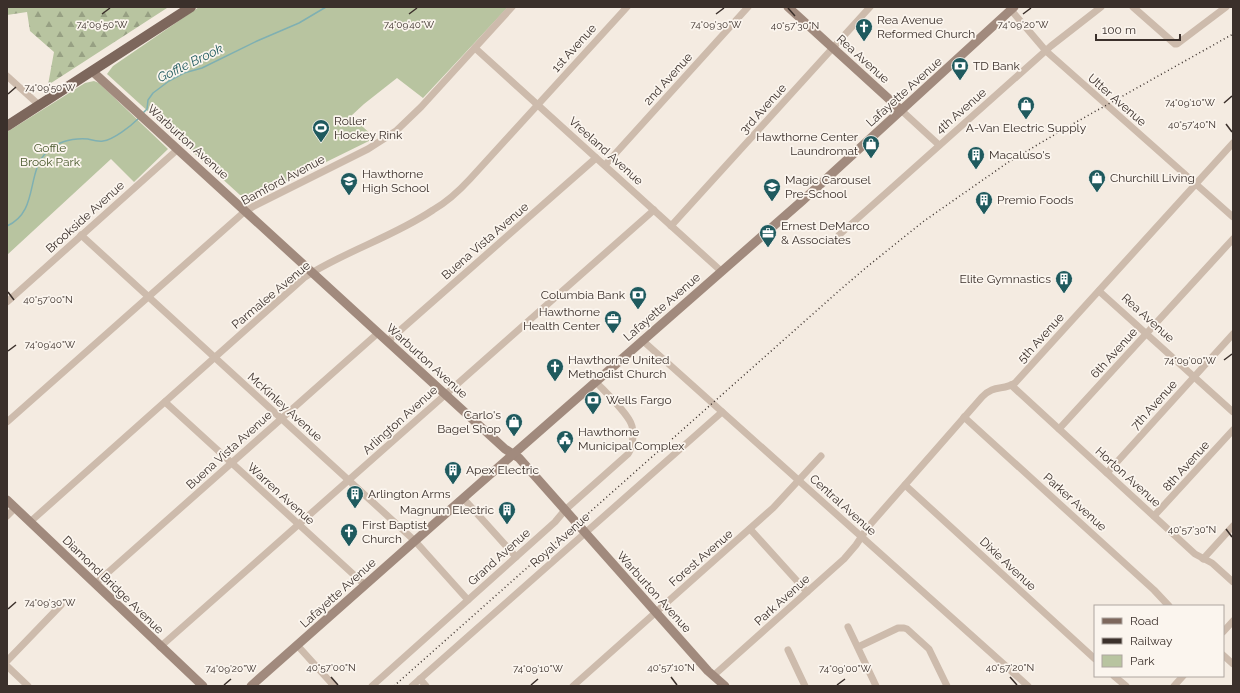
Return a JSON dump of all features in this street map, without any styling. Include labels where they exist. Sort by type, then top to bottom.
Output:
[{"type":"main road","points":[[7,126],[190,7]]},
{"type":"street","name":"Bamford Avenue","points":[[7,422],[246,211],[387,138],[417,111],[512,7]]},
{"type":"street","name":"1st Avenue","points":[[538,105],[627,7]]},
{"type":"street","name":"2nd Avenue","points":[[605,165],[748,7]]},
{"type":"street","name":"Rea Avenue","points":[[788,7],[940,145]]},
{"type":"street","name":"3rd Avenue","points":[[671,226],[870,7]]},
{"type":"street","name":"4th Avenue","points":[[839,235],[1046,51],[1101,7]]},
{"type":"street","points":[[1133,7],[1177,44],[1226,7]]},
{"type":"street","name":"Utter Avenue","points":[[1013,9],[1046,51],[1233,217]]},
{"type":"street","name":"Lafayette Avenue","points":[[251,686],[803,199],[1013,9]]},
{"type":"street","name":"Vreeland Avenue","points":[[475,48],[721,271]]},
{"type":"street","name":"Warburton Avenue","points":[[92,71],[378,333],[505,448],[519,458],[713,676],[725,686]]},
{"type":"street","points":[[7,76],[39,105]]},
{"type":"street","name":"Parmalee Avenue","points":[[30,522],[313,272],[415,221],[443,204],[470,179],[538,105]]},
{"type":"street","name":"5th Avenue","points":[[1012,385],[1233,143]]},
{"type":"street","name":"Brookside Avenue","points":[[7,302],[178,149]]},
{"type":"street","name":"Buena Vista Avenue","points":[[388,341],[596,158]]},
{"type":"street","name":"Arlington Avenue","points":[[160,647],[654,210]]},
{"type":"street","name":"McKinley Avenue","points":[[81,236],[415,541],[468,600]]},
{"type":"street","name":"6th Avenue","points":[[1060,429],[1233,238]]},
{"type":"street","name":"Rea Avenue","points":[[1099,291],[1233,412]]},
{"type":"street","name":"Buena Vista Avenue","points":[[95,584],[378,333]]},
{"type":"street","name":"7th Avenue","points":[[1107,473],[1233,334]]},
{"type":"street","name":"Central Avenue","points":[[642,340],[1028,686]]},
{"type":"street","name":"Grand Avenue","points":[[372,686],[555,522],[565,510],[626,456],[630,450],[632,426],[595,382]]},
{"type":"street","points":[[862,537],[868,527],[989,390],[1012,385]]},
{"type":"street","name":"Horton Avenue","points":[[1012,385],[1154,516],[1203,559],[1217,567],[1233,582]]},
{"type":"street","name":"Warren Avenue","points":[[165,402],[365,585]]},
{"type":"street","name":"Royal Avenue","points":[[412,686],[722,412]]},
{"type":"street","name":"Parker Avenue","points":[[964,417],[1154,590],[1168,605]]},
{"type":"street","name":"8th Avenue","points":[[1154,516],[1233,430]]},
{"type":"street","name":"Forest Avenue","points":[[573,686],[780,502],[821,456]]},
{"type":"street","name":"Dixie Avenue","points":[[905,485],[1094,658]]},
{"type":"street","points":[[463,498],[516,557]]},
{"type":"street","name":"Diamond Bridge Avenue","points":[[7,500],[160,647],[203,686]]},
{"type":"street","points":[[7,516],[15,508]]},
{"type":"street","points":[[1203,559],[1233,526]]},
{"type":"street","points":[[750,529],[807,592]]},
{"type":"street","name":"Park Avenue","points":[[713,676],[844,559],[862,537]]},
{"type":"street","points":[[7,661],[61,605]]},
{"type":"street","points":[[1224,631],[1233,621]]},
{"type":"street","points":[[848,627],[876,686]]},
{"type":"street","points":[[858,647],[898,628],[907,629],[929,649],[947,686]]},
{"type":"street","points":[[297,645],[334,686]]},
{"type":"street","points":[[788,650],[805,686]]},
{"type":"street","points":[[1224,656],[1233,664]]},
{"type":"street","points":[[7,666],[28,686]]},
{"type":"street","points":[[1115,677],[1126,686]]},
{"type":"street","points":[[1174,686],[1182,677]]},
{"type":"street","points":[[420,679],[426,686]]},
{"type":"green space","points":[[7,7],[167,8],[48,85],[54,52],[30,31],[27,12],[7,15]]},
{"type":"green space","points":[[199,7],[508,7],[423,98],[397,78],[351,116],[375,138],[253,198],[240,195],[107,74],[113,66]]},
{"type":"green space","name":"Goffle Brook Park","points":[[94,81],[99,83],[168,149],[134,182],[111,159],[7,255],[7,132],[85,83]]},
{"type":"waterway","name":"Goffle Brook","points":[[142,114],[147,109],[148,100],[153,93],[169,81],[184,73],[202,68],[257,41],[299,23],[326,7]]},
{"type":"waterway","name":"Goffle Brook","points":[[7,226],[17,219],[24,211],[37,169],[41,159],[48,151],[57,145],[77,139],[88,139],[95,141],[107,140],[122,132],[139,118]]},
{"type":"railway","points":[[394,686],[841,289],[924,221],[1010,161],[1233,34]]},
{"type":"place","name":"Rea Avenue Reformed Church","points":[[864,42]]},
{"type":"place","name":"TD Bank","points":[[960,81]]},
{"type":"place","name":"A-Van Electric Supply","points":[[1026,120]]},
{"type":"place","name":"Roller Hockey Rink","points":[[321,143]]},
{"type":"place","name":"Hawthorne Center Laundromat","points":[[871,159]]},
{"type":"place","name":"Macaluso's","points":[[976,170]]},
{"type":"place","name":"Churchill Living","points":[[1097,193]]},
{"type":"place","name":"Hawthorne High School","points":[[349,196]]},
{"type":"place","name":"Magic Carousel Pre-School","points":[[772,202]]},
{"type":"place","name":"Premio Foods","points":[[984,215]]},
{"type":"place","name":"Ernest DeMarco & Associates","points":[[768,248]]},
{"type":"place","name":"Elite Gymnastics","points":[[1064,294]]},
{"type":"place","name":"Columbia Bank","points":[[638,310]]},
{"type":"place","name":"Hawthorne Health Center","points":[[613,334]]},
{"type":"place","name":"Hawthorne United Methodist Church","points":[[555,382]]},
{"type":"place","name":"Wells Fargo","points":[[593,415]]},
{"type":"place","name":"Carlo's Bagel Shop","points":[[514,437]]},
{"type":"place","name":"Hawthorne Municipal Complex","points":[[565,454]]},
{"type":"place","name":"Apex Electric","points":[[453,485]]},
{"type":"place","name":"Arlington Arms","points":[[355,509]]},
{"type":"place","name":"Magnum Electric","points":[[507,525]]},
{"type":"place","name":"First Baptist Church","points":[[349,547]]}]
